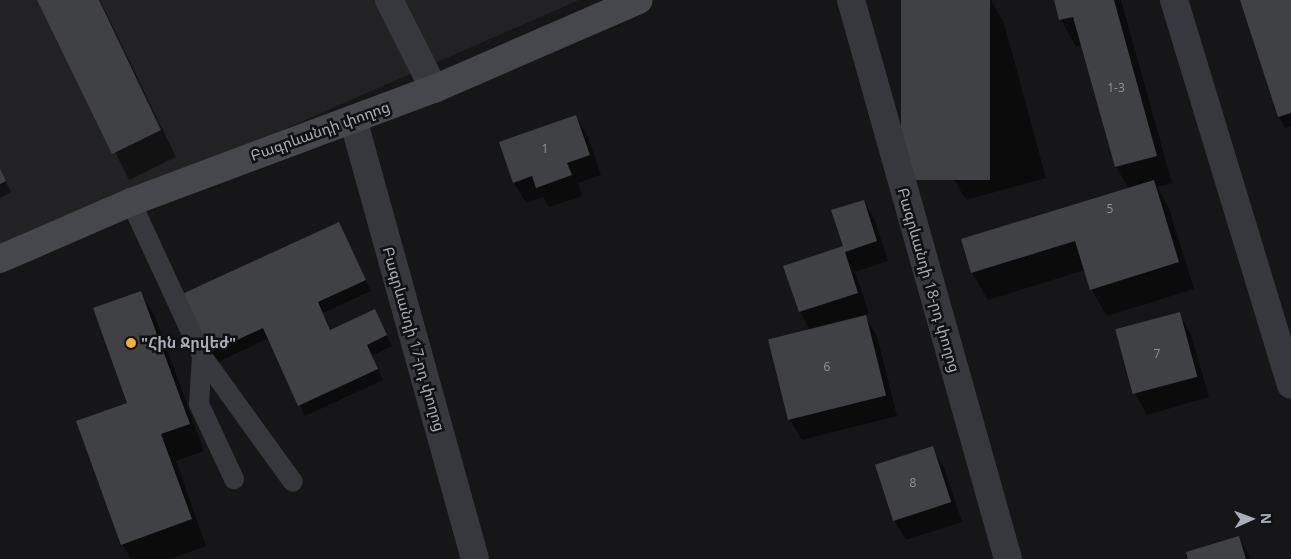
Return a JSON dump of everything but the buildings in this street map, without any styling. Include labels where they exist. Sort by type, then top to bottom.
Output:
[{"type":"main road","name":"Բագրևանդի փողոց","points":[[0,259],[131,202],[434,89],[639,0]]},
{"type":"street","points":[[389,0],[434,89]]},
{"type":"street","name":"Բագրևանդի 18-րդ փողոց","points":[[851,0],[1008,559]]},
{"type":"street","points":[[1174,0],[1286,350],[1291,385]]},
{"type":"street","name":"Բագրևանդի 17-րդ փողոց","points":[[353,119],[475,559]]},
{"type":"lane","points":[[131,202],[202,356],[293,482]]},
{"type":"lane","points":[[202,356],[199,404],[234,479]]},
{"type":"shaded area","points":[[0,0],[579,0],[0,254]]},
{"type":"place","name":"\"Հին Ջրվեժ\"","points":[[131,343]]}]
